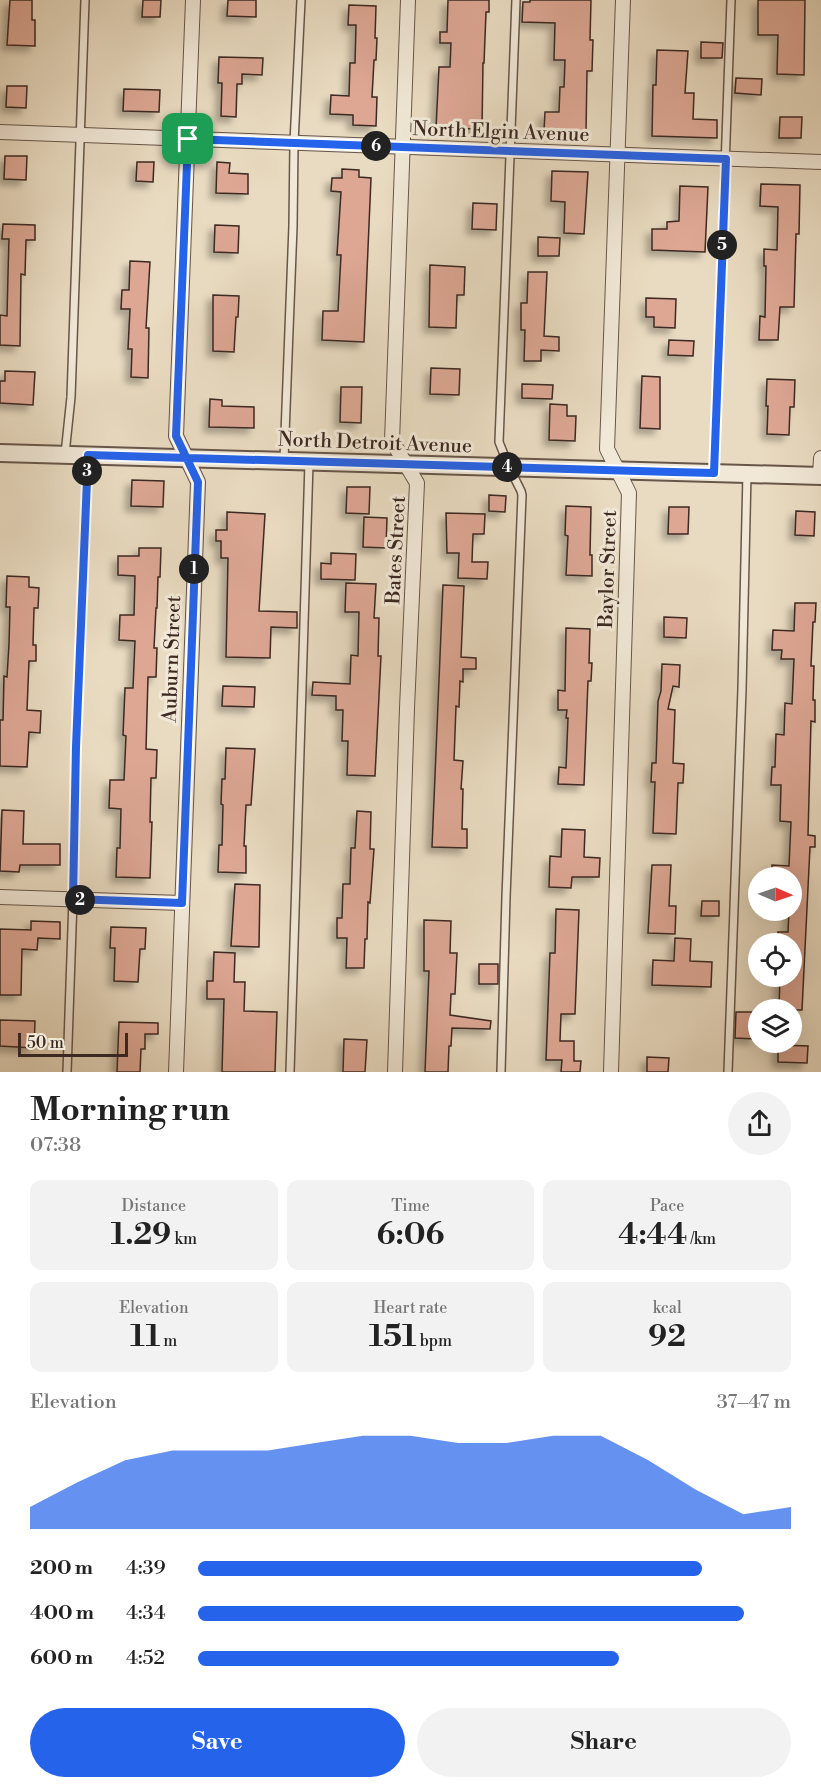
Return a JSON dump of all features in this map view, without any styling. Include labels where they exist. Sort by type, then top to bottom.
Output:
[{"type":"street","name":"Auburn Street","points":[[176,1072],[198,482],[176,436],[193,0]]},
{"type":"street","name":"Bates Street","points":[[395,1072],[417,483],[392,441],[408,0]]},
{"type":"street","name":"Baylor Street","points":[[611,1072],[629,493],[607,449],[623,0]]},
{"type":"street","name":"North Elgin Avenue","points":[[0,132],[821,162]]},
{"type":"street","name":"North Detroit Avenue","points":[[0,453],[821,476]]},
{"type":"street","points":[[821,458],[821,476]]},
{"type":"street","points":[[0,897],[182,903]]},
{"type":"lane","points":[[65,454],[71,397],[85,0]]},
{"type":"lane","points":[[284,460],[301,0]]},
{"type":"lane","points":[[501,1072],[522,495],[500,442],[516,0]]},
{"type":"lane","points":[[714,473],[731,0]]},
{"type":"lane","points":[[67,1072],[76,747],[88,455]]},
{"type":"lane","points":[[290,1072],[309,460]]},
{"type":"lane","points":[[728,1072],[742,689],[747,474]]},
{"type":"building","points":[[10,0],[32,0],[35,46],[7,45]]},
{"type":"building","points":[[143,0],[161,0],[160,17],[142,17]]},
{"type":"building","points":[[228,0],[256,0],[256,17],[227,16]]},
{"type":"building","points":[[448,0],[489,0],[489,12],[486,12],[483,63],[482,129],[436,128],[439,67],[450,67],[451,43],[440,43],[440,32],[447,32]]},
{"type":"building","points":[[530,0],[591,0],[592,71],[587,71],[586,132],[544,131],[545,112],[559,112],[560,87],[564,87],[565,60],[554,60],[555,23],[522,22],[523,2],[530,2]]},
{"type":"building","points":[[758,0],[805,0],[804,75],[777,74],[778,35],[758,35]]},
{"type":"building","points":[[349,5],[376,6],[375,38],[377,38],[372,97],[377,97],[376,126],[353,125],[353,115],[330,114],[331,95],[349,96],[350,63],[355,63],[356,25],[348,25]]},
{"type":"building","points":[[701,42],[723,43],[722,58],[701,58]]},
{"type":"building","points":[[657,50],[688,51],[685,93],[694,93],[693,119],[717,120],[717,138],[652,136],[653,85],[656,85]]},
{"type":"building","points":[[219,57],[263,58],[262,75],[242,74],[242,84],[237,84],[236,117],[221,116],[222,83],[218,83]]},
{"type":"building","points":[[736,78],[762,79],[761,95],[735,93]]},
{"type":"building","points":[[7,86],[27,86],[26,108],[6,107]]},
{"type":"building","points":[[124,89],[160,90],[159,112],[123,111]]},
{"type":"building","points":[[780,117],[802,117],[801,138],[779,138]]},
{"type":"building","points":[[5,156],[27,156],[26,180],[4,179]]},
{"type":"building","points":[[137,162],[154,162],[153,182],[136,181]]},
{"type":"building","points":[[217,162],[230,163],[229,173],[248,174],[248,194],[216,193]]},
{"type":"building","points":[[342,169],[359,170],[359,177],[371,178],[364,342],[322,340],[323,311],[338,311],[341,255],[337,255],[341,192],[331,191],[332,178],[342,178]]},
{"type":"building","points":[[552,171],[588,172],[584,234],[564,233],[565,202],[551,201]]},
{"type":"building","points":[[761,184],[800,185],[794,307],[780,307],[778,340],[759,340],[760,316],[765,317],[764,249],[777,250],[778,207],[760,206]]},
{"type":"building","points":[[680,186],[708,187],[705,252],[652,250],[652,229],[667,229],[667,222],[679,221]]},
{"type":"building","points":[[473,203],[497,204],[496,230],[472,229]]},
{"type":"building","points":[[3,224],[35,225],[35,240],[26,240],[25,275],[21,274],[20,346],[0,345],[0,315],[7,316],[9,239],[2,239]]},
{"type":"building","points":[[215,225],[239,226],[238,253],[214,252]]},
{"type":"building","points":[[538,237],[560,238],[559,256],[538,256]]},
{"type":"building","points":[[130,261],[150,262],[146,328],[149,328],[148,378],[131,377],[132,349],[128,349],[130,309],[121,309],[122,290],[129,290]]},
{"type":"building","points":[[430,265],[465,267],[464,295],[457,295],[456,328],[429,327]]},
{"type":"building","points":[[528,272],[547,272],[544,336],[559,337],[559,351],[541,350],[541,361],[524,361],[525,330],[521,330],[521,303],[527,303]]},
{"type":"building","points":[[213,295],[239,296],[234,352],[213,351]]},
{"type":"building","points":[[646,298],[676,299],[675,328],[654,327],[654,317],[646,317]]},
{"type":"building","points":[[669,340],[694,341],[693,356],[668,355]]},
{"type":"building","points":[[431,368],[460,369],[459,395],[430,394]]},
{"type":"building","points":[[5,371],[35,372],[33,405],[0,403],[0,381],[5,381]]},
{"type":"building","points":[[642,376],[660,377],[660,429],[640,428]]},
{"type":"building","points":[[767,379],[795,380],[794,407],[790,407],[789,435],[767,434]]},
{"type":"building","points":[[522,384],[553,385],[552,399],[522,398]]},
{"type":"building","points":[[341,387],[362,387],[361,423],[340,422]]},
{"type":"building","points":[[210,399],[222,400],[222,406],[254,407],[254,428],[209,427]]},
{"type":"building","points":[[550,404],[567,405],[567,416],[576,416],[575,441],[549,440]]},
{"type":"building","points":[[132,480],[164,481],[163,507],[131,506]]},
{"type":"building","points":[[347,487],[370,487],[369,514],[346,513]]},
{"type":"building","points":[[489,495],[506,496],[505,512],[489,511]]},
{"type":"building","points":[[566,506],[591,507],[592,576],[566,575],[568,536],[565,535]]},
{"type":"building","points":[[669,507],[689,507],[688,534],[668,534]]},
{"type":"building","points":[[796,511],[815,512],[814,536],[795,535]]},
{"type":"building","points":[[227,512],[265,514],[259,611],[297,612],[297,628],[271,627],[270,658],[226,657],[228,558],[221,558],[221,541],[216,541],[216,530],[227,530]]},
{"type":"building","points":[[446,513],[485,514],[484,534],[473,534],[472,562],[488,562],[487,579],[458,578],[459,553],[447,553]]},
{"type":"building","points":[[364,517],[387,518],[386,548],[363,547]]},
{"type":"building","points":[[139,548],[161,548],[154,648],[157,648],[156,677],[148,677],[146,749],[157,750],[156,778],[151,778],[150,878],[116,877],[117,848],[120,848],[121,809],[109,808],[110,780],[124,780],[125,688],[133,688],[135,641],[119,640],[120,615],[134,615],[135,576],[118,575],[118,556],[139,556]]},
{"type":"building","points":[[331,553],[356,554],[355,580],[321,579],[321,563],[331,564]]},
{"type":"building","points":[[7,576],[29,577],[29,587],[39,588],[38,608],[34,608],[33,645],[36,645],[36,661],[29,661],[27,710],[41,711],[40,733],[29,732],[27,767],[0,766],[0,720],[3,720],[4,676],[7,677],[9,644],[10,607],[6,607]]},
{"type":"building","points":[[346,583],[376,584],[374,618],[379,618],[378,656],[381,656],[375,776],[347,775],[348,741],[342,741],[343,710],[336,710],[336,696],[312,695],[313,682],[350,684],[351,655],[358,656],[359,612],[345,612]]},
{"type":"building","points":[[443,585],[464,586],[461,657],[476,658],[476,669],[463,669],[459,707],[456,706],[454,760],[463,761],[462,829],[467,829],[467,848],[432,847]]},
{"type":"building","points":[[795,603],[816,603],[811,666],[814,666],[815,722],[811,721],[808,835],[815,836],[815,847],[810,847],[802,1010],[802,999],[779,999],[780,987],[802,987],[802,933],[778,932],[788,932],[788,921],[802,921],[802,867],[772,867],[772,865],[789,866],[791,822],[780,821],[781,785],[771,785],[772,767],[775,767],[776,734],[784,735],[785,703],[792,704],[794,659],[781,659],[782,650],[772,650],[773,630],[794,631]]},
{"type":"building","points":[[664,617],[687,618],[686,638],[664,637]]},
{"type":"building","points":[[566,628],[590,629],[589,663],[592,663],[591,681],[588,681],[584,785],[558,784],[559,767],[566,768],[568,718],[566,718],[567,710],[558,710],[558,690],[565,691]]},
{"type":"building","points":[[662,664],[680,665],[679,687],[673,686],[668,709],[675,710],[673,763],[684,764],[683,783],[678,783],[676,834],[653,833],[655,782],[651,782],[652,763],[656,763]]},
{"type":"building","points":[[223,686],[255,687],[254,707],[222,706]]},
{"type":"building","points":[[226,748],[255,749],[251,805],[246,805],[244,846],[246,846],[246,873],[218,872],[219,845],[222,845],[222,779],[225,779]]},
{"type":"building","points":[[2,810],[24,811],[23,844],[60,844],[60,865],[20,865],[19,872],[0,871]]},
{"type":"building","points":[[357,811],[371,812],[370,849],[374,849],[364,968],[346,968],[347,938],[337,938],[337,918],[342,918],[343,884],[350,884],[351,848],[355,848]]},
{"type":"building","points":[[562,829],[585,830],[584,857],[600,858],[599,877],[572,877],[571,888],[549,887],[550,856],[561,857]]},
{"type":"building","points":[[652,865],[671,865],[669,906],[676,906],[675,934],[648,933]]},
{"type":"building","points":[[235,884],[260,885],[259,947],[231,946]]},
{"type":"building","points":[[702,901],[719,901],[719,916],[701,916]]},
{"type":"building","points":[[556,909],[579,910],[575,1014],[561,1014],[560,1041],[574,1041],[574,1061],[581,1061],[580,1072],[561,1072],[562,1060],[546,1060],[550,953],[555,953]]},
{"type":"building","points":[[424,920],[451,921],[450,953],[457,953],[455,994],[451,994],[450,1015],[491,1021],[490,1029],[452,1028],[448,1072],[425,1072],[429,971],[424,971]]},
{"type":"building","points":[[31,921],[60,922],[60,939],[38,938],[37,950],[22,949],[21,995],[0,995],[0,929],[31,930]]},
{"type":"building","points":[[111,927],[146,928],[145,949],[140,949],[138,982],[114,981],[115,948],[110,948]]},
{"type":"building","points":[[675,938],[691,939],[690,961],[712,962],[711,987],[652,985],[653,960],[674,961]]},
{"type":"building","points":[[214,952],[235,953],[234,982],[245,982],[244,1011],[277,1012],[275,1072],[222,1072],[224,999],[207,999],[207,981],[213,981]]},
{"type":"building","points":[[479,964],[498,964],[498,984],[479,984]]},
{"type":"building","points":[[736,1012],[748,1012],[748,1039],[735,1038]]},
{"type":"building","points":[[0,1020],[35,1021],[34,1048],[0,1046]]},
{"type":"building","points":[[119,1022],[158,1023],[158,1034],[145,1034],[145,1049],[141,1049],[140,1072],[117,1072]]},
{"type":"building","points":[[344,1039],[367,1040],[365,1072],[343,1072]]},
{"type":"building","points":[[802,1046],[808,1046],[807,1063],[778,1062],[778,1053],[802,1053]]},
{"type":"building","points":[[647,1057],[669,1058],[668,1072],[647,1072]]},
{"type":"route","points":[[188,139],[176,436],[186,457],[198,482],[182,903],[73,899],[76,747],[88,455],[186,457],[309,460],[714,473],[726,159],[188,139]]}]
